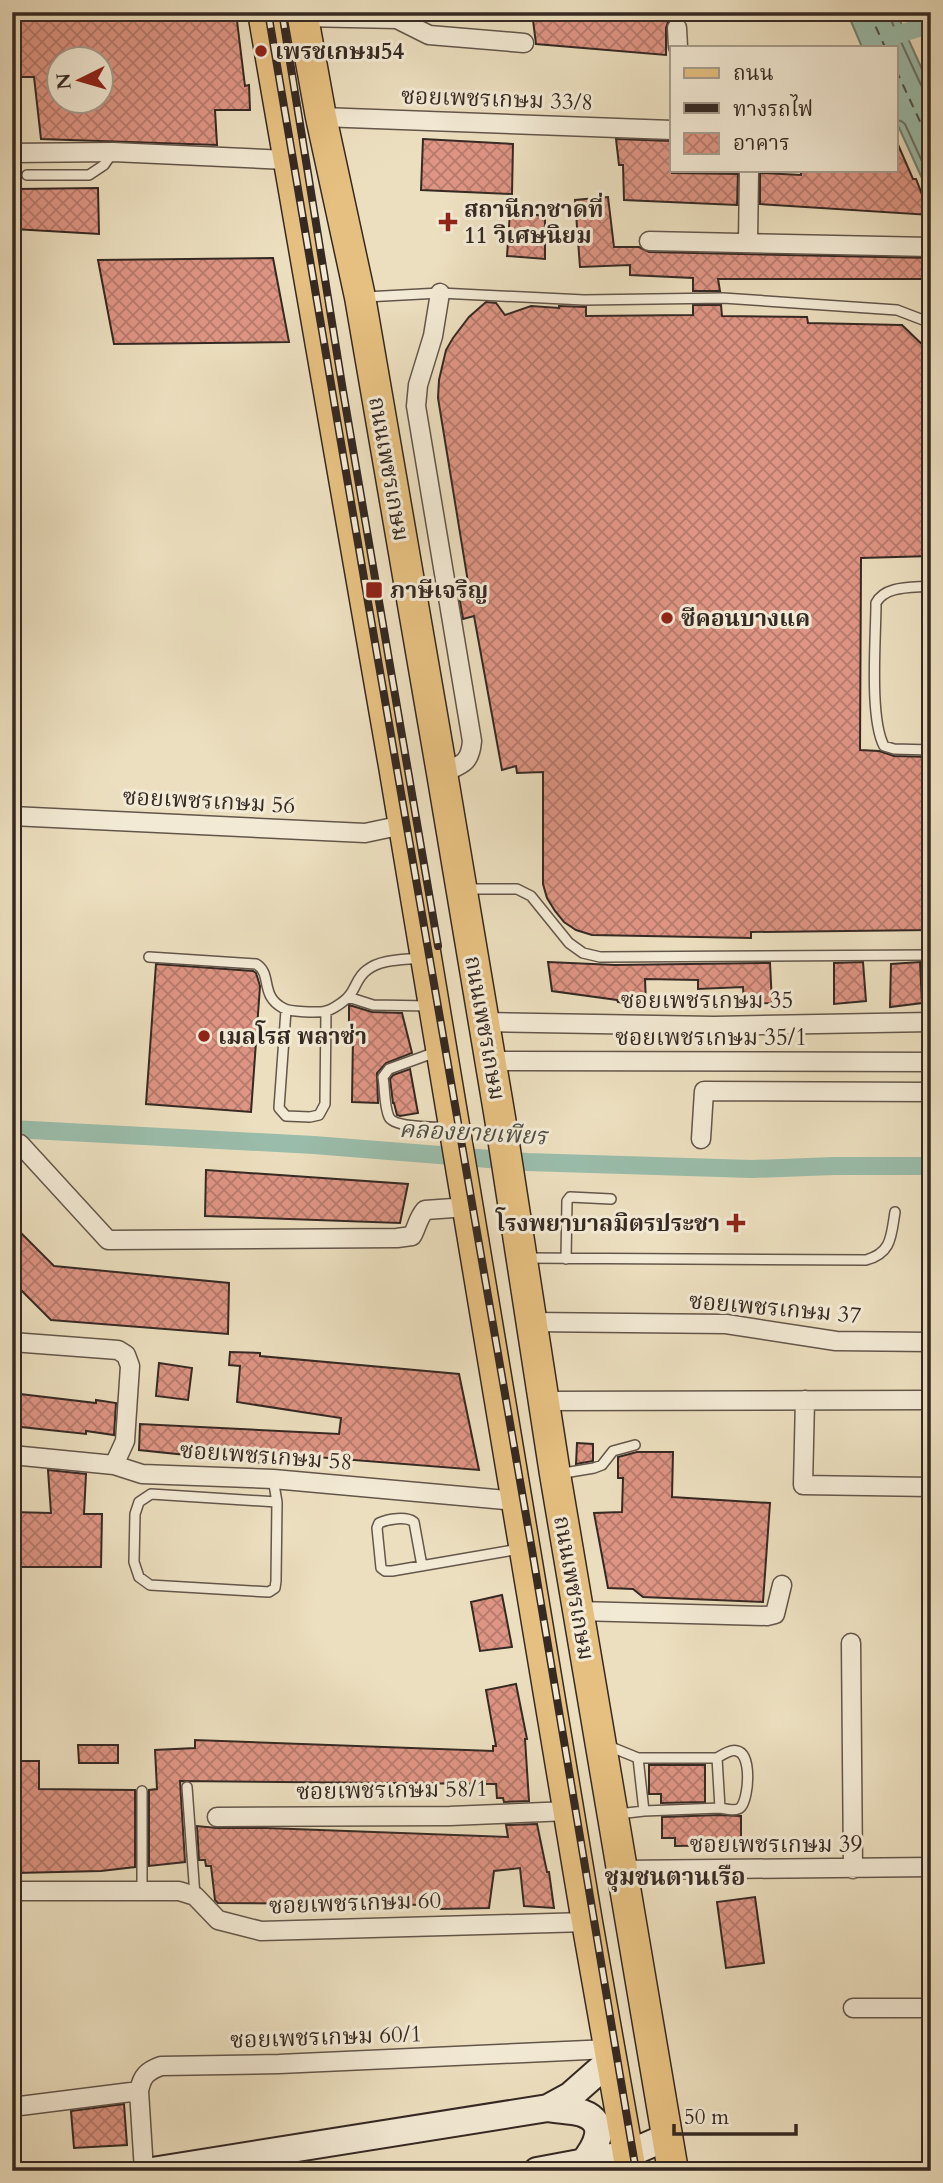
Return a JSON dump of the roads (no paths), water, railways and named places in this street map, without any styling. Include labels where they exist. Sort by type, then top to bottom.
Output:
[{"type":"main road","name":"ถนนเพชรเกษม","points":[[262,12],[404,825],[587,1922],[630,2163]]},
{"type":"main road","name":"ถนนเพชรเกษม","points":[[302,15],[360,297],[443,773],[555,1474],[673,2171]]},
{"type":"main road","points":[[527,1562],[540,1580],[563,1579],[571,1569]]},
{"type":"main road","points":[[536,1613],[545,1598],[555,1589],[566,1588],[577,1605]]},
{"type":"main road","points":[[548,2108],[570,2096],[611,2054]]},
{"type":"main road","points":[[152,2171],[548,2108],[582,2113],[594,2120],[598,2129],[597,2143],[583,2163]]},
{"type":"main road","points":[[537,2171],[583,2163],[630,2163],[667,2137]]},
{"type":"street","points":[[302,15],[397,19],[429,35],[524,43]]},
{"type":"street","points":[[677,28],[678,46]]},
{"type":"street","name":"ซอยเพชรเกษม 33/8","points":[[321,117],[670,130]]},
{"type":"street","points":[[12,153],[113,152],[287,160]]},
{"type":"street","points":[[748,243],[749,172]]},
{"type":"street","points":[[649,241],[931,247]]},
{"type":"street","points":[[440,293],[433,336],[418,385],[416,405],[472,741],[471,755],[465,762],[443,773]]},
{"type":"street","name":"ซอยเพชรเกษม 56","points":[[12,816],[365,833],[404,825]]},
{"type":"street","name":"ซอยเพชรเกษม 35","points":[[484,1022],[714,1027],[931,1022]]},
{"type":"street","name":"ซอยเพชรเกษม 35/1","points":[[491,1061],[931,1062]]},
{"type":"street","points":[[719,1062],[719,1091]]},
{"type":"street","points":[[701,1139],[704,1091],[931,1092]]},
{"type":"street","points":[[20,1144],[107,1240],[397,1238],[412,1236],[419,1217],[425,1210],[468,1207]]},
{"type":"street","name":"ซอยเพชรเกษม 37","points":[[531,1322],[726,1324],[836,1341],[931,1342]]},
{"type":"street","points":[[12,1342],[118,1350],[126,1355],[131,1366],[125,1441],[114,1465]]},
{"type":"street","points":[[804,1400],[803,1485],[931,1488]]},
{"type":"street","points":[[543,1401],[931,1400]]},
{"type":"street","name":"ซอยเพชรเกษม 58","points":[[12,1455],[114,1465],[142,1474],[273,1479],[517,1501]]},
{"type":"street","points":[[577,1605],[767,1616],[775,1614],[782,1585]]},
{"type":"street","points":[[851,1643],[853,1869]]},
{"type":"street","name":"ซอยเพชรเกษม 58/1","points":[[217,1817],[450,1816],[569,1811]]},
{"type":"street","name":"ซอยเพชรเกษม 39","points":[[622,1870],[931,1867]]},
{"type":"street","points":[[12,1891],[179,1891],[195,1896]]},
{"type":"street","name":"ซอยเพชรเกษม 60","points":[[195,1896],[218,1920],[261,1931],[587,1922]]},
{"type":"street","points":[[853,2008],[931,2008]]},
{"type":"street","name":"ซอยเพชรเกษม 60/1","points":[[139,2091],[141,2079],[149,2071],[161,2066],[611,2054]]},
{"type":"street","points":[[12,2107],[139,2091],[144,2171]]},
{"type":"lane","points":[[27,175],[89,176],[104,165],[113,152]]},
{"type":"lane","points":[[360,297],[440,293],[584,300],[723,298],[897,310],[931,323]]},
{"type":"lane","points":[[931,586],[887,591],[880,595],[876,603],[876,715],[879,736],[884,746],[894,749],[931,750]]},
{"type":"lane","points":[[462,889],[517,889],[531,897],[569,943],[583,953],[600,957],[931,955]]},
{"type":"lane","points":[[149,957],[256,964],[264,972],[271,998],[286,1010],[326,1011],[348,997],[358,978],[369,968],[384,962],[425,957]]},
{"type":"lane","points":[[348,997],[373,1005],[434,1006]]},
{"type":"lane","points":[[286,1010],[279,1108],[286,1116],[310,1117],[319,1115],[325,1104],[326,1011]]},
{"type":"lane","points":[[440,1050],[385,1072],[383,1077],[388,1115],[393,1122],[455,1132]]},
{"type":"lane","points":[[566,1259],[567,1201],[570,1197],[611,1199]]},
{"type":"lane","points":[[521,1258],[866,1260],[879,1256],[888,1246],[895,1212]]},
{"type":"lane","points":[[555,1474],[594,1468],[602,1465],[612,1451],[635,1445]]},
{"type":"lane","points":[[273,1479],[277,1502],[275,1588],[269,1592],[150,1585],[139,1577],[134,1562],[135,1514],[139,1502],[151,1494],[277,1502]]},
{"type":"lane","points":[[422,1566],[414,1522],[410,1519],[385,1520],[379,1523],[377,1528],[381,1567],[386,1571],[422,1566],[527,1562]]},
{"type":"lane","points":[[601,1743],[638,1758],[717,1758],[735,1750],[741,1752],[746,1759],[747,1794],[741,1807],[736,1810],[720,1808],[613,1814]]},
{"type":"lane","points":[[638,1758],[644,1811]]},
{"type":"lane","points":[[717,1758],[720,1808]]},
{"type":"lane","points":[[187,1787],[195,1896]]},
{"type":"lane","points":[[142,1791],[142,1891]]},
{"type":"water","points":[[847,12],[896,12],[931,89],[931,198],[898,125],[898,46],[862,46]]},
{"type":"waterway","points":[[884,39],[931,24]]},
{"type":"waterway","name":"คลองยายเพียร","points":[[12,1129],[314,1145],[527,1162],[752,1169],[931,1166]]},
{"type":"railway","points":[[268,12],[636,2171]]},
{"type":"railway","points":[[282,12],[343,391],[438,946]]},
{"type":"place","name":"เพรชเกษม54","points":[[261,51]]},
{"type":"place","name":"สถานีกาชาดที่ 11 วิเศษนิยม","points":[[448,222]]},
{"type":"place","name":"ภาษีเจริญ","points":[[374,590]]},
{"type":"place","name":"ซีคอนบางแค","points":[[667,618]]},
{"type":"place","name":"เมลโรส พลาซ่า","points":[[204,1036]]},
{"type":"place","name":"โรงพยาบาลมิตรประชา","points":[[736,1223]]},
{"type":"district","name":"ชุมชนตานเรือ","points":[[675,1877]]}]
